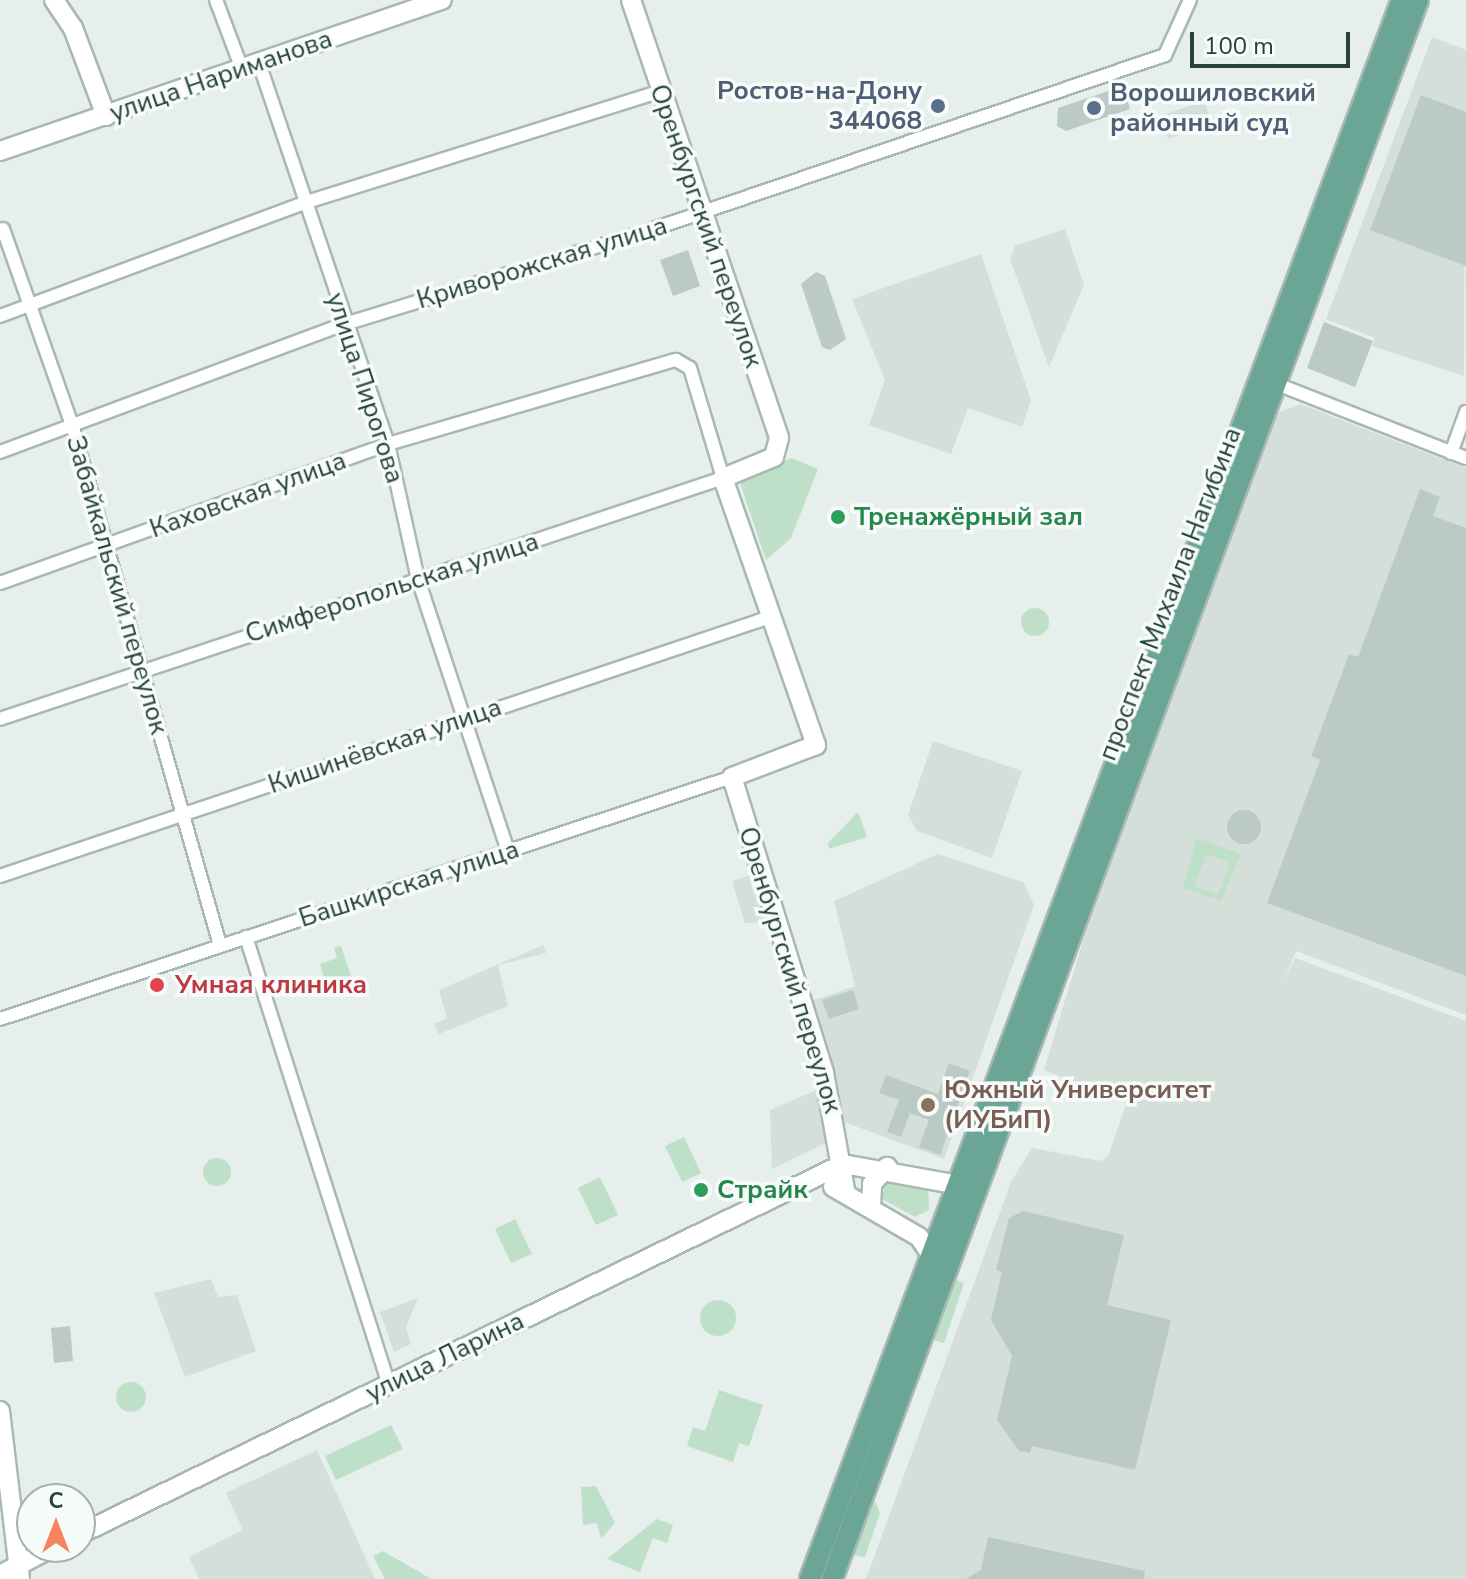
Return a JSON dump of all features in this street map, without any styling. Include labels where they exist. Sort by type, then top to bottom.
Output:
[{"type":"main road","name":"проспект Михаила Нагибина","points":[[810,1579],[1402,0]]},
{"type":"main road","name":"проспект Михаила Нагибина","points":[[832,1579],[937,1241],[968,1206],[1418,0]]},
{"type":"street","points":[[54,0],[106,116]]},
{"type":"street","name":"улица Пирогова","points":[[216,0],[251,66],[307,202],[345,324],[388,444],[418,579],[508,851]]},
{"type":"street","name":"улица Нариманова","points":[[0,151],[251,66],[414,4],[442,0]]},
{"type":"street","name":"Оренбургский переулок","points":[[631,0],[657,92],[780,451]]},
{"type":"street","name":"Криворожская улица","points":[[0,452],[73,428],[345,324],[699,212],[1165,55],[1190,0]]},
{"type":"street","points":[[0,316],[307,202],[657,92]]},
{"type":"street","name":"Забайкальский переулок","points":[[3,229],[73,428],[220,945]]},
{"type":"street","name":"Каховская улица","points":[[0,583],[388,444],[682,360],[723,478]]},
{"type":"street","points":[[1277,384],[1466,458]]},
{"type":"street","points":[[1451,453],[1466,412]]},
{"type":"street","name":"Симферопольская улица","points":[[0,719],[723,478],[780,451]]},
{"type":"street","points":[[723,478],[770,617]]},
{"type":"street","name":"Кишинёвская улица","points":[[0,876],[770,617]]},
{"type":"street","name":"Башкирская улица","points":[[0,1019],[732,777],[816,745],[770,617]]},
{"type":"street","name":"Оренбургский переулок","points":[[732,777],[836,1124],[845,1190]]},
{"type":"street","points":[[246,937],[389,1384]]},
{"type":"street","points":[[843,1164],[887,1167],[958,1185],[968,1206]]},
{"type":"street","name":"улица Ларина","points":[[96,1526],[843,1164]]},
{"type":"street","points":[[871,1206],[872,1184],[887,1167]]},
{"type":"street","points":[[811,1180],[845,1190],[937,1241]]},
{"type":"street","points":[[0,1411],[9,1572]]},
{"type":"shaded area","points":[[1432,37],[1466,50],[1464,376],[1372,346],[1375,338],[1326,319]]},
{"type":"shaded area","points":[[1204,101],[1212,124],[1168,139],[1160,116]]},
{"type":"shaded area","points":[[1065,229],[1084,285],[1049,367],[1010,259],[1015,246]]},
{"type":"shaded area","points":[[981,254],[1031,400],[1022,427],[968,408],[951,454],[869,425],[885,380],[852,299]]},
{"type":"shaded area","points":[[1300,404],[1466,468],[1466,1015],[1296,951],[1283,984],[1295,958],[1466,1021],[1466,1579],[866,1579],[1011,1182],[1032,1148],[1101,1161],[1108,1156],[1127,1102],[1044,1070],[1086,931],[1277,413]]},
{"type":"shaded area","points":[[933,741],[1022,771],[992,858],[917,831],[908,815]]},
{"type":"shaded area","points":[[938,854],[1023,882],[1034,905],[944,1159],[844,1122],[809,1002],[855,986],[834,901]]},
{"type":"shaded area","points":[[751,875],[764,920],[745,923],[732,881]]},
{"type":"shaded area","points":[[543,945],[546,953],[498,965],[508,1006],[439,1034],[434,1024],[447,1018],[439,990]]},
{"type":"shaded area","points":[[817,1090],[832,1140],[772,1169],[770,1110]]},
{"type":"shaded area","points":[[211,1279],[218,1297],[237,1295],[256,1351],[185,1377],[154,1293]]},
{"type":"shaded area","points":[[418,1298],[406,1327],[411,1344],[394,1352],[380,1312]]},
{"type":"shaded area","points":[[317,1450],[375,1579],[199,1579],[189,1557],[243,1530],[226,1493]]},
{"type":"green space","points":[[792,458],[818,469],[791,538],[766,560],[739,480]]},
{"type":"green space","points":[[1035,608],[1045,612],[1049,622],[1045,632],[1035,636],[1025,632],[1021,622],[1025,612]]},
{"type":"green space","points":[[858,812],[867,837],[829,849],[828,843]]},
{"type":"green space","points":[[1197,838],[1241,854],[1221,901],[1183,888]],"holes":[[[1207,854],[1230,862],[1218,895],[1194,886]]]},
{"type":"green space","points":[[341,946],[352,979],[327,987],[320,964],[337,958],[334,948]]},
{"type":"green space","points":[[684,1137],[701,1173],[682,1182],[665,1146]]},
{"type":"green space","points":[[217,1158],[227,1162],[231,1172],[227,1182],[217,1186],[207,1182],[203,1172],[207,1162]]},
{"type":"green space","points":[[600,1177],[618,1215],[596,1225],[578,1188]]},
{"type":"green space","points":[[886,1178],[928,1185],[929,1210],[915,1217],[882,1199]]},
{"type":"green space","points":[[515,1219],[532,1254],[511,1263],[495,1229]]},
{"type":"green space","points":[[951,1278],[964,1283],[944,1343],[931,1339]]},
{"type":"green space","points":[[718,1300],[731,1305],[736,1318],[731,1331],[718,1336],[705,1331],[700,1318],[705,1305]]},
{"type":"green space","points":[[131,1382],[142,1386],[146,1397],[142,1408],[131,1412],[120,1408],[116,1397],[120,1386]]},
{"type":"green space","points":[[719,1390],[763,1405],[749,1446],[739,1443],[733,1462],[687,1446],[693,1427],[705,1431]]},
{"type":"green space","points":[[391,1425],[403,1449],[336,1480],[325,1456]]},
{"type":"green space","points":[[596,1486],[615,1523],[601,1539],[597,1523],[583,1525],[581,1487]]},
{"type":"green space","points":[[872,1494],[880,1513],[865,1557],[850,1555]]},
{"type":"green space","points":[[657,1519],[673,1525],[667,1543],[653,1538],[640,1572],[607,1559]]},
{"type":"green space","points":[[383,1551],[431,1579],[385,1579],[373,1556]]},
{"type":"building","name":"Ворошиловский районный суд","points":[[1123,86],[1130,109],[1066,131],[1057,126],[1058,108]]},
{"type":"building","points":[[1421,95],[1466,112],[1466,266],[1370,230]]},
{"type":"building","points":[[688,250],[700,286],[673,296],[660,260]]},
{"type":"building","points":[[816,272],[825,276],[846,339],[830,350],[822,347],[801,284]]},
{"type":"building","points":[[1324,322],[1373,341],[1355,387],[1307,368]]},
{"type":"building","points":[[1420,489],[1440,497],[1433,516],[1466,528],[1466,976],[1267,903],[1320,760],[1311,756],[1349,654],[1358,657]]},
{"type":"building","points":[[1244,810],[1256,815],[1261,827],[1256,839],[1244,844],[1232,839],[1227,827],[1232,815]]},
{"type":"building","points":[[853,990],[859,1009],[829,1019],[822,1000]]},
{"type":"building","name":"Южный Университет (ИУБиП)","points":[[949,1063],[970,1071],[940,1155],[919,1147],[929,1120],[910,1113],[901,1137],[887,1132],[899,1100],[879,1093],[886,1075],[938,1094]]},
{"type":"building","points":[[1023,1211],[1124,1235],[1107,1305],[1171,1320],[1135,1470],[1032,1446],[1030,1453],[1019,1451],[997,1420],[1012,1356],[991,1320],[1002,1272],[996,1270],[1009,1218]]},
{"type":"building","points":[[70,1326],[73,1361],[54,1363],[51,1328]]},
{"type":"building","points":[[988,1537],[1145,1571],[1144,1579],[966,1579],[981,1570]]},
{"type":"place","name":"Ростов-на-Дону 344068","points":[[938,106]]},
{"type":"place","name":"Ворошиловский районный суд","points":[[1094,108]]},
{"type":"place","name":"Тренажёрный зал","points":[[838,517]]},
{"type":"place","name":"Умная клиника","points":[[157,985]]},
{"type":"place","name":"Южный Университет (ИУБиП)","points":[[928,1105]]},
{"type":"place","name":"Страйк","points":[[701,1190]]}]
